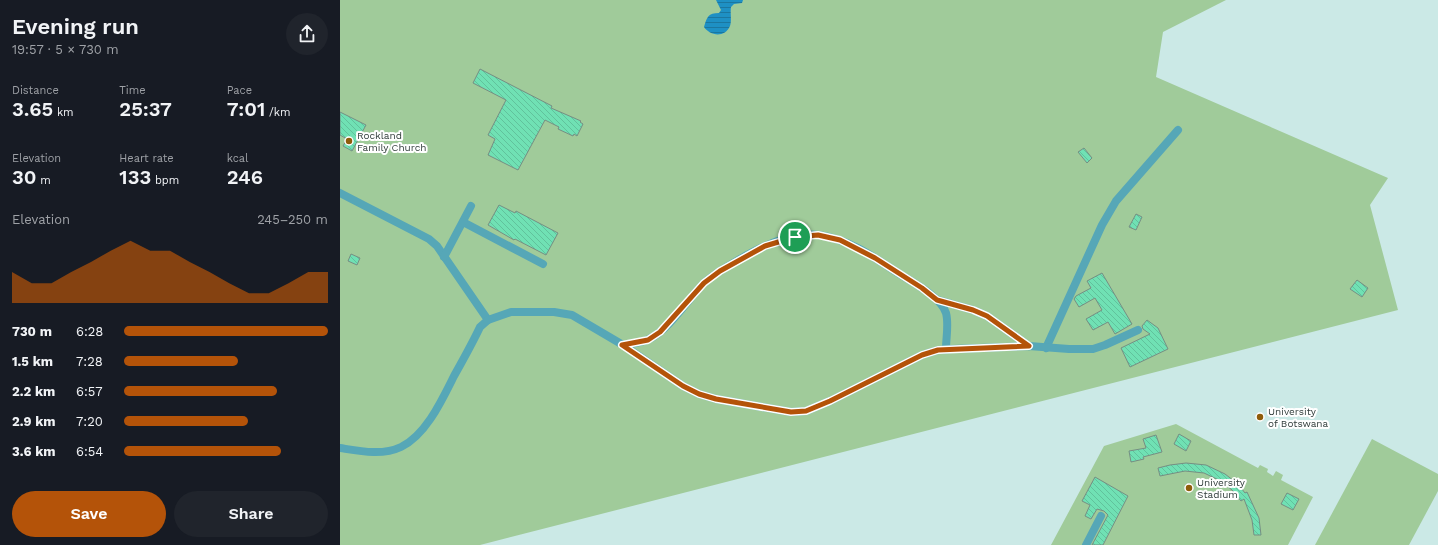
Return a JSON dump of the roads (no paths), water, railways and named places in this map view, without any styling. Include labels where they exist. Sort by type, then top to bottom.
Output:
[{"type":"lane","points":[[1046,348],[1105,219],[1116,201],[1178,130]]},
{"type":"lane","points":[[340,193],[429,239],[437,246],[488,320]]},
{"type":"lane","points":[[444,257],[471,206]]},
{"type":"lane","points":[[462,222],[543,264]]},
{"type":"lane","points":[[622,345],[648,340],[660,332],[704,283],[720,271],[765,246],[795,237],[818,235],[840,240],[875,258],[922,288],[937,300],[944,308],[946,314],[946,349]]},
{"type":"lane","points":[[937,300],[973,310],[987,316],[1029,346]]},
{"type":"lane","points":[[340,448],[362,451],[383,451],[401,447],[416,436],[438,405],[480,327],[488,320],[511,312],[565,313],[572,315],[582,319],[683,386],[699,394],[716,399],[791,412],[806,411],[824,404],[922,355],[938,350],[1029,346],[1046,348],[1093,349],[1138,330]]},
{"type":"lane","points":[[1086,545],[1101,516]]},
{"type":"water","points":[[716,0],[743,0],[742,3],[734,4],[731,7],[731,24],[728,30],[721,34],[714,34],[704,27],[708,16],[719,13],[721,10]]},
{"type":"place","name":"Rockland Family Church","points":[[349,141]]},
{"type":"place","name":"University of Botswana","points":[[1260,417]]},
{"type":"place","name":"University Stadium","points":[[1189,488]]}]
